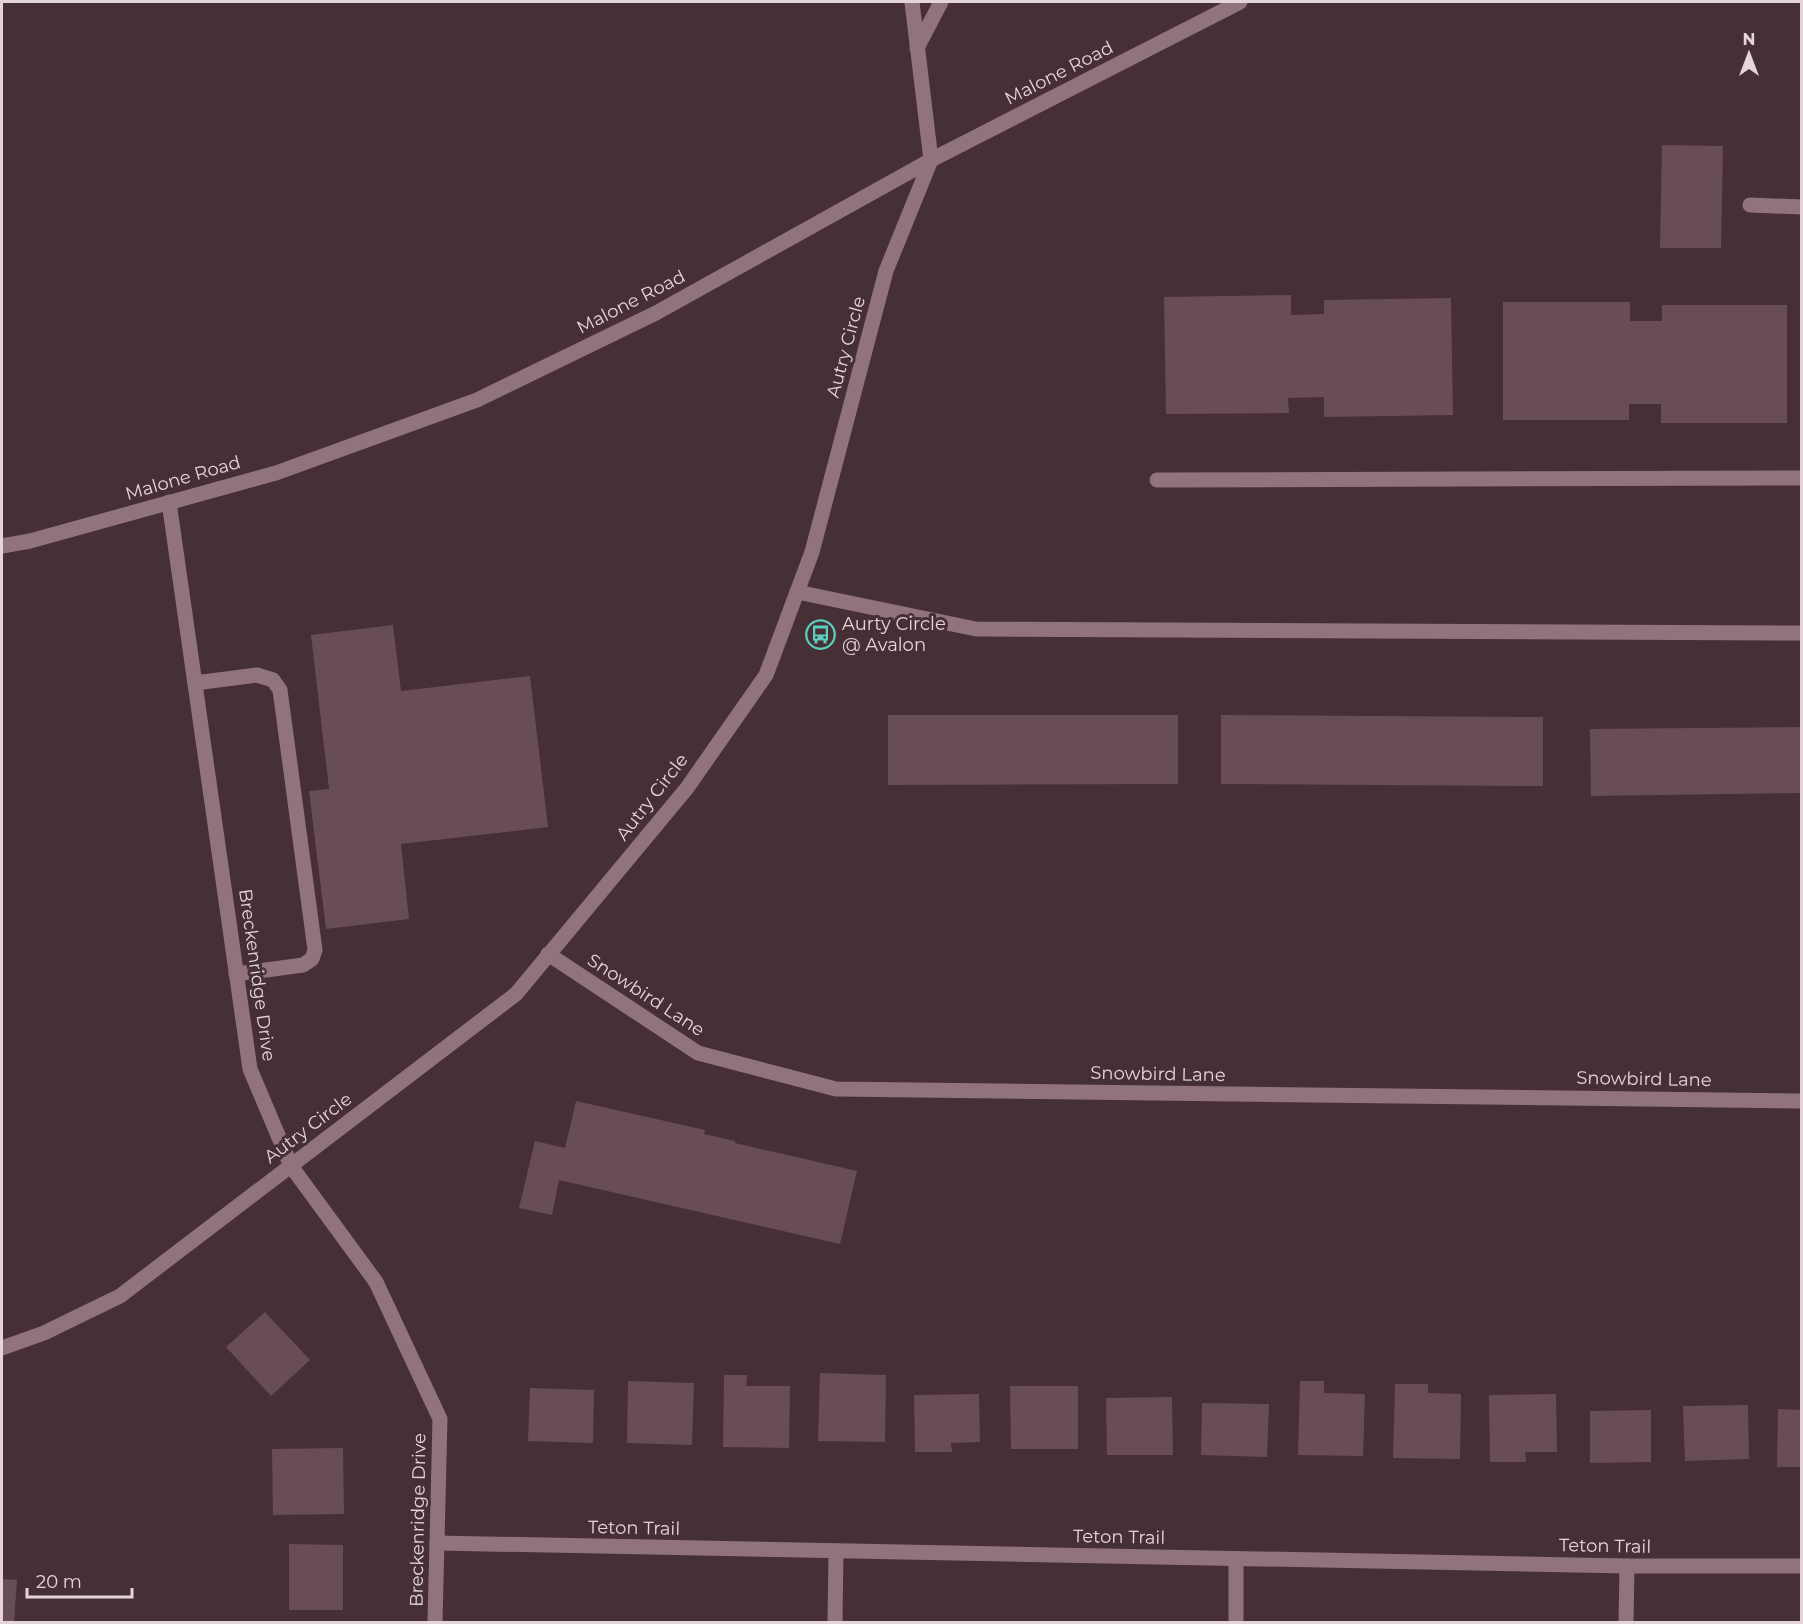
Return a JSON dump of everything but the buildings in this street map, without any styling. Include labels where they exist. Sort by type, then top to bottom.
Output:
[{"type":"street","name":"Autry Circle","points":[[2,1348],[45,1333],[120,1296],[516,994],[687,788],[766,675],[812,552],[886,272],[931,160],[912,2]]},
{"type":"street","points":[[917,48],[941,2]]},
{"type":"street","name":"Malone Road","points":[[2,546],[30,541],[276,472],[477,400],[656,313],[931,160],[1240,2]]},
{"type":"street","points":[[1750,205],[1802,207]]},
{"type":"street","points":[[1157,480],[1802,478]]},
{"type":"street","name":"Breckenridge Drive","points":[[169,502],[250,1069],[291,1166],[376,1282],[440,1419],[435,1623]]},
{"type":"street","points":[[797,592],[976,629],[1802,633]]},
{"type":"street","points":[[195,683],[257,675],[273,680],[280,690],[315,950],[312,959],[303,965],[236,974]]},
{"type":"street","name":"Snowbird Lane","points":[[548,954],[698,1053],[836,1089],[1802,1101]]},
{"type":"street","name":"Teton Trail","points":[[437,1543],[1627,1566],[1802,1566]]},
{"type":"street","points":[[835,1623],[836,1551]]},
{"type":"street","points":[[1236,1559],[1236,1623]]},
{"type":"street","points":[[1626,1623],[1627,1566]]},
{"type":"place","name":"Aurty Circle @ Avalon","points":[[821,634]]}]
